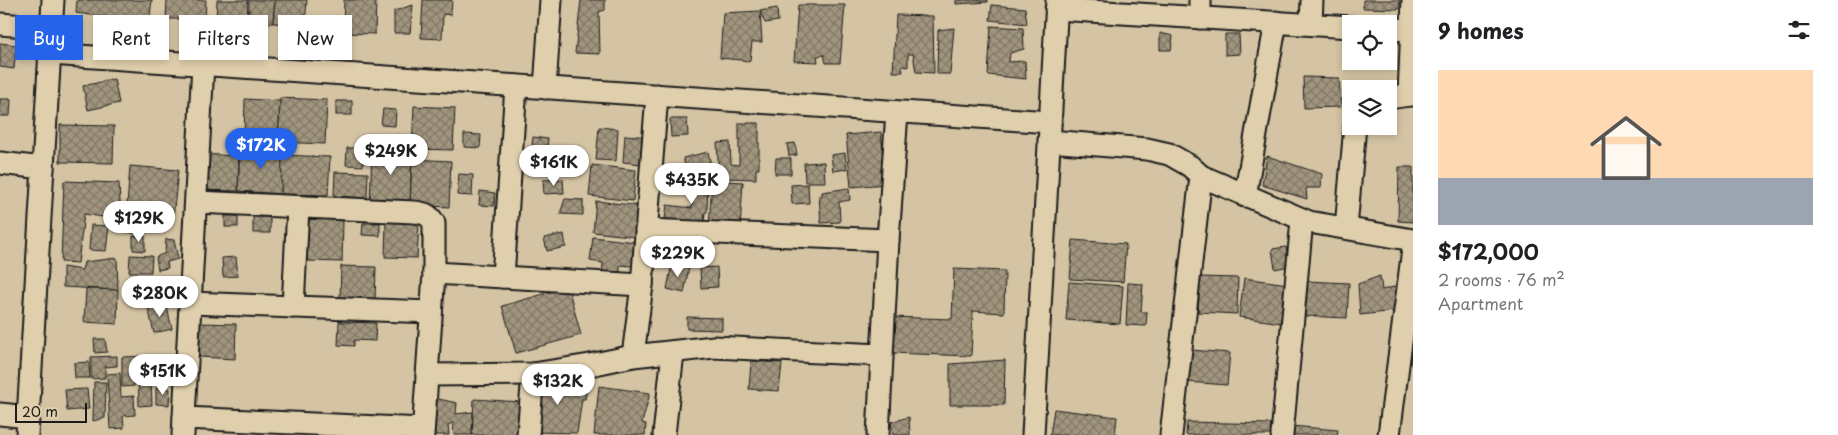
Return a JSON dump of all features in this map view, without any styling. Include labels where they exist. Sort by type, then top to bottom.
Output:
[{"type":"street","points":[[52,15],[53,0]]},
{"type":"street","points":[[545,88],[551,0]]},
{"type":"street","points":[[1311,24],[1312,0]]},
{"type":"street","points":[[1404,96],[1413,0]]},
{"type":"street","points":[[1033,435],[1057,5],[1200,9],[1276,22],[1342,26]]},
{"type":"street","points":[[1245,196],[1276,22]]},
{"type":"street","points":[[0,24],[15,25]]},
{"type":"street","points":[[1397,29],[1410,30]]},
{"type":"street","points":[[83,56],[897,112],[1050,132],[1169,154],[1190,166],[1201,176],[1302,220],[1413,240]]},
{"type":"street","points":[[0,414],[28,426],[50,60]]},
{"type":"street","points":[[196,202],[414,212],[430,216],[434,223],[434,273],[423,432],[184,426],[203,64]]},
{"type":"street","points":[[502,277],[516,86]]},
{"type":"street","points":[[633,356],[642,285],[657,95]]},
{"type":"street","points":[[878,435],[881,355],[897,112]]},
{"type":"street","points":[[1346,228],[1354,135]]},
{"type":"street","points":[[0,163],[43,168]]},
{"type":"street","points":[[1171,435],[1201,176]]},
{"type":"street","points":[[293,306],[298,207]]},
{"type":"street","points":[[1282,435],[1302,220]]},
{"type":"street","points":[[646,230],[888,240]]},
{"type":"street","points":[[1389,435],[1413,249]]},
{"type":"street","points":[[434,273],[642,285]]},
{"type":"street","points":[[190,303],[431,312]]},
{"type":"street","points":[[427,375],[533,374],[633,356],[714,347],[881,355]]},
{"type":"street","points":[[664,435],[673,352]]},
{"type":"street","points":[[528,435],[533,374]]},
{"type":"building","points":[[77,0],[152,0],[150,15],[93,15],[76,13]]},
{"type":"building","points":[[167,0],[206,0],[205,15],[179,15],[179,19],[169,19],[169,15],[166,15]]},
{"type":"building","points":[[217,0],[248,0],[247,15],[216,15]]},
{"type":"building","points":[[249,0],[275,0],[273,23],[268,23],[268,15],[249,15]]},
{"type":"building","points":[[275,0],[307,0],[306,15],[278,15],[278,23],[273,23]]},
{"type":"building","points":[[344,0],[376,0],[375,34],[352,33],[352,15],[344,15]]},
{"type":"building","points":[[423,0],[452,0],[451,15],[443,14],[442,39],[421,38]]},
{"type":"building","points":[[581,0],[605,0],[605,10],[599,12],[600,54],[575,53]]},
{"type":"building","points":[[956,0],[988,0],[988,2],[956,4]]},
{"type":"building","points":[[1363,0],[1400,0],[1399,9],[1363,8]]},
{"type":"building","points":[[413,5],[410,33],[394,33],[394,11]]},
{"type":"building","points":[[798,5],[845,5],[840,63],[826,63],[824,55],[817,56],[818,62],[794,61]]},
{"type":"building","points":[[992,5],[1025,8],[1027,24],[990,20]]},
{"type":"building","points":[[777,8],[778,21],[765,23],[760,11]]},
{"type":"building","points":[[760,11],[762,42],[752,42],[750,61],[720,58],[723,13]]},
{"type":"building","points":[[896,15],[933,16],[934,73],[916,72],[913,54],[908,54],[908,67],[902,66],[903,72],[893,72]]},
{"type":"building","points":[[991,26],[1023,28],[1024,49],[1010,53],[1009,62],[1025,61],[1026,79],[988,75]]},
{"type":"building","points":[[954,28],[950,74],[937,74],[938,30]]},
{"type":"building","points":[[1160,33],[1173,36],[1171,50],[1160,50]]},
{"type":"building","points":[[1225,34],[1239,34],[1240,54],[1225,55]]},
{"type":"building","points":[[0,43],[15,45],[14,69],[0,67]]},
{"type":"building","points":[[1303,77],[1339,78],[1341,107],[1304,108]]},
{"type":"building","points":[[114,79],[119,103],[88,110],[83,86]]},
{"type":"building","points":[[280,98],[327,100],[325,144],[278,142]]},
{"type":"building","points":[[0,99],[11,99],[10,116],[0,116]]},
{"type":"building","points":[[245,99],[280,101],[278,142],[244,141]]},
{"type":"building","points":[[336,101],[352,101],[352,115],[336,115]]},
{"type":"building","points":[[414,106],[455,108],[453,150],[412,149]]},
{"type":"building","points":[[383,109],[396,110],[395,126],[381,125]]},
{"type":"building","points":[[670,119],[687,119],[688,136],[671,137]]},
{"type":"building","points":[[739,123],[759,123],[759,169],[756,169],[756,179],[722,178],[719,176],[717,143],[730,142],[731,164],[739,165]]},
{"type":"building","points":[[60,125],[114,126],[113,163],[60,162]]},
{"type":"building","points":[[599,127],[618,129],[616,161],[596,160]]},
{"type":"building","points":[[881,132],[886,184],[851,187],[846,135]]},
{"type":"building","points":[[464,134],[481,135],[480,148],[464,147]]},
{"type":"building","points":[[625,135],[651,137],[649,165],[623,162]]},
{"type":"building","points":[[533,137],[548,139],[546,155],[531,154]]},
{"type":"building","points":[[795,143],[797,155],[789,156],[787,144]]},
{"type":"building","points":[[240,146],[284,148],[281,194],[238,191]]},
{"type":"building","points":[[372,147],[412,149],[410,205],[370,204]]},
{"type":"building","points":[[347,148],[363,148],[363,166],[346,165]]},
{"type":"building","points":[[708,152],[712,169],[688,175],[683,158]]},
{"type":"building","points":[[845,153],[847,169],[833,171],[831,155]]},
{"type":"building","points":[[199,154],[239,156],[238,191],[198,190]]},
{"type":"building","points":[[282,155],[330,157],[328,195],[281,194]]},
{"type":"building","points":[[1267,156],[1322,174],[1321,188],[1306,188],[1307,199],[1262,185]]},
{"type":"building","points":[[776,158],[791,158],[791,174],[775,174]]},
{"type":"building","points":[[412,159],[451,161],[449,207],[410,205]]},
{"type":"building","points":[[824,162],[825,182],[805,182],[804,163]]},
{"type":"building","points":[[592,165],[636,170],[633,201],[589,196]]},
{"type":"building","points":[[130,166],[178,170],[173,219],[144,218],[140,234],[125,232]]},
{"type":"building","points":[[1399,167],[1413,167],[1413,222],[1398,221]]},
{"type":"building","points":[[335,172],[368,173],[367,198],[334,196]]},
{"type":"building","points":[[459,174],[473,175],[472,196],[457,195]]},
{"type":"building","points":[[563,179],[564,193],[544,194],[543,180]]},
{"type":"building","points":[[693,180],[708,180],[707,212],[705,212],[704,222],[665,219],[667,205],[692,208]]},
{"type":"building","points":[[712,180],[743,182],[740,229],[709,227]]},
{"type":"building","points":[[64,181],[119,183],[121,220],[84,214],[78,263],[61,262]]},
{"type":"building","points":[[808,184],[809,203],[792,204],[791,185]]},
{"type":"building","points":[[849,188],[850,200],[839,202],[840,222],[821,223],[819,196],[822,196],[822,192]]},
{"type":"building","points":[[480,191],[495,193],[494,206],[479,205]]},
{"type":"building","points":[[565,199],[583,200],[583,215],[560,214]]},
{"type":"building","points":[[596,201],[641,206],[638,237],[593,232]]},
{"type":"building","points":[[225,216],[238,216],[238,227],[225,227]]},
{"type":"building","points":[[253,217],[270,217],[270,233],[253,233]]},
{"type":"building","points":[[308,219],[343,220],[342,262],[307,261]]},
{"type":"building","points":[[386,222],[419,223],[417,258],[385,257]]},
{"type":"building","points":[[363,223],[380,223],[380,236],[362,235]]},
{"type":"building","points":[[91,225],[109,226],[106,251],[89,250]]},
{"type":"building","points":[[564,234],[566,247],[547,251],[544,238]]},
{"type":"building","points":[[133,236],[145,236],[145,251],[133,250]]},
{"type":"building","points":[[593,237],[644,243],[642,267],[620,265],[620,277],[602,277],[603,263],[590,261]]},
{"type":"building","points":[[166,239],[174,240],[178,259],[167,262],[168,268],[158,270],[156,257],[165,253]]},
{"type":"building","points":[[1073,240],[1126,244],[1123,282],[1070,279]]},
{"type":"building","points":[[1286,247],[1289,266],[1275,269],[1272,249]]},
{"type":"building","points":[[130,255],[152,256],[151,272],[129,272]]},
{"type":"building","points":[[236,257],[238,276],[223,277],[222,258]]},
{"type":"building","points":[[117,258],[118,290],[63,287],[63,267],[82,270],[84,262]]},
{"type":"building","points":[[672,264],[689,267],[684,293],[667,289]]},
{"type":"building","points":[[341,266],[376,267],[375,300],[340,298]]},
{"type":"building","points":[[717,267],[718,287],[701,288],[700,268]]},
{"type":"building","points":[[954,269],[1005,271],[1004,313],[973,311],[971,356],[890,353],[891,317],[952,319]]},
{"type":"building","points":[[1380,276],[1382,290],[1397,286],[1395,311],[1360,315],[1358,284]]},
{"type":"building","points":[[1200,277],[1238,278],[1237,314],[1198,312]]},
{"type":"building","points":[[1244,278],[1288,284],[1282,323],[1239,317]]},
{"type":"building","points":[[1306,281],[1349,283],[1347,318],[1304,316]]},
{"type":"building","points":[[1069,282],[1123,286],[1120,324],[1066,320]]},
{"type":"building","points":[[1128,283],[1143,284],[1141,312],[1147,312],[1146,326],[1126,325]]},
{"type":"building","points":[[568,287],[581,335],[516,353],[502,306]]},
{"type":"building","points":[[86,289],[118,290],[117,324],[84,322]]},
{"type":"building","points":[[166,303],[172,329],[154,333],[148,307]]},
{"type":"building","points":[[687,317],[722,318],[722,330],[687,329]]},
{"type":"building","points":[[339,322],[376,323],[375,341],[354,340],[354,346],[338,345]]},
{"type":"building","points":[[200,323],[236,324],[235,359],[199,357]]},
{"type":"building","points":[[94,339],[105,339],[107,352],[95,353]]},
{"type":"building","points":[[1190,350],[1230,353],[1227,385],[1187,382]]},
{"type":"building","points":[[117,356],[117,366],[105,367],[105,378],[91,379],[91,357]]},
{"type":"building","points":[[150,356],[152,405],[139,406],[138,367],[134,368],[134,386],[122,387],[122,357]]},
{"type":"building","points":[[1005,360],[1004,405],[950,405],[950,364]]},
{"type":"building","points":[[751,361],[782,363],[779,391],[749,389]]},
{"type":"building","points":[[89,362],[90,378],[75,378],[74,363]]},
{"type":"building","points":[[120,373],[121,397],[134,396],[135,415],[123,416],[124,428],[110,429],[107,374]]},
{"type":"building","points":[[536,380],[565,380],[567,388],[577,390],[579,381],[589,380],[585,399],[582,399],[577,433],[532,432]]},
{"type":"building","points":[[94,382],[106,382],[105,418],[93,421]]},
{"type":"building","points":[[599,386],[650,393],[642,423],[646,424],[645,435],[594,435]]},
{"type":"building","points":[[156,388],[170,389],[169,405],[156,404]]},
{"type":"building","points":[[87,389],[89,409],[67,411],[65,390]]},
{"type":"building","points":[[434,398],[457,403],[456,414],[473,412],[472,435],[454,435],[453,423],[448,425],[449,435],[434,435]]},
{"type":"building","points":[[474,399],[521,402],[518,435],[472,435]]},
{"type":"building","points":[[1054,409],[1117,417],[1115,435],[1050,435]]},
{"type":"building","points":[[909,417],[910,435],[893,435],[891,422]]},
{"type":"building","points":[[1187,422],[1271,424],[1271,435],[1186,435]]},
{"type":"building","points":[[1291,426],[1338,430],[1337,435],[1291,435]]}]
